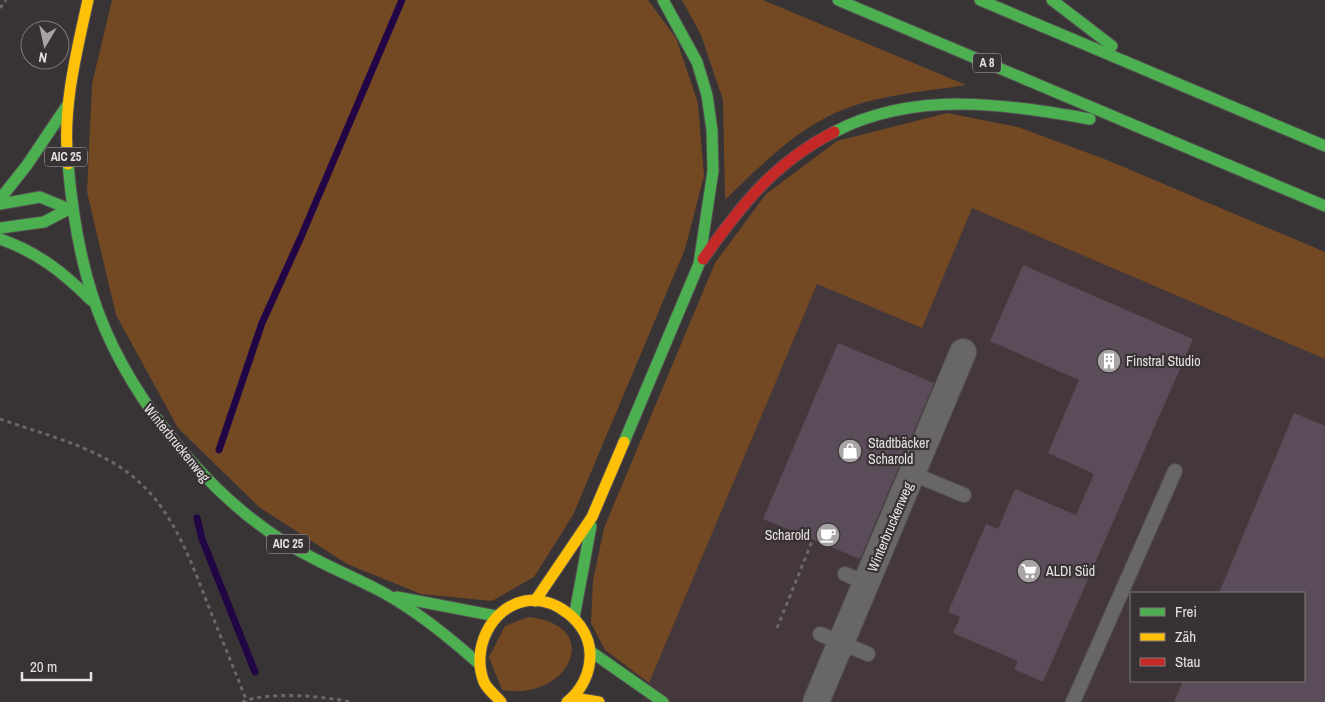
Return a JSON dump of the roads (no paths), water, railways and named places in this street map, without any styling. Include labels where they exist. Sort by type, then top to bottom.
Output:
[{"type":"main road","name":"AIC 25","points":[[69,209],[66,155],[68,104],[81,23],[88,0]]},
{"type":"main road","points":[[663,0],[697,62],[707,95],[712,130],[713,171],[699,264]]},
{"type":"main road","name":"A 8","points":[[838,0],[1325,206]]},
{"type":"main road","points":[[980,0],[1325,146]]},
{"type":"main road","points":[[1052,0],[1146,70]]},
{"type":"main road","points":[[535,601],[592,518],[699,264],[742,206],[776,170],[830,134],[870,116],[918,104],[967,102],[1023,108],[1135,127]]},
{"type":"main road","name":"AIC 25","points":[[0,199],[32,161],[42,140],[68,104]]},
{"type":"main road","points":[[0,204],[40,197],[69,209]]},
{"type":"main road","points":[[0,228],[44,222],[69,209]]},
{"type":"main road","name":"Winterbruckenweg","points":[[69,209],[92,300],[114,347],[150,413],[202,476],[232,504],[271,534],[306,555],[386,595],[456,643],[478,663]]},
{"type":"main road","name":"AIC 25","points":[[0,238],[26,248],[56,264],[92,300]]},
{"type":"main road","points":[[574,618],[592,518]]},
{"type":"main road","name":"Winterbruckenweg","points":[[386,595],[496,616]]},
{"type":"main road","points":[[500,702],[492,696],[482,680],[478,663],[479,645],[485,629],[496,616],[514,605],[535,601],[562,609],[574,618],[585,633],[590,651],[589,668],[584,684],[570,700]]},
{"type":"main road","points":[[590,651],[663,702]]},
{"type":"main road","points":[[570,700],[600,702]]},
{"type":"street","name":"Winterbruckenweg","points":[[816,702],[831,638],[855,578],[912,474],[963,352]]},
{"type":"lane","points":[[1074,702],[1175,471]]},
{"type":"lane","points":[[912,474],[964,495]]},
{"type":"lane","points":[[831,638],[868,654]]},
{"type":"waterway","points":[[219,450],[262,323],[301,237],[402,0]]},
{"type":"waterway","points":[[197,518],[202,539],[255,672]]},
{"type":"place","name":"Finstral Studio","points":[[1109,361]]},
{"type":"place","name":"Stadtbäcker Scharold","points":[[850,451]]},
{"type":"place","name":"Scharold","points":[[828,535]]},
{"type":"place","name":"ALDI Süd","points":[[1029,571]]}]
